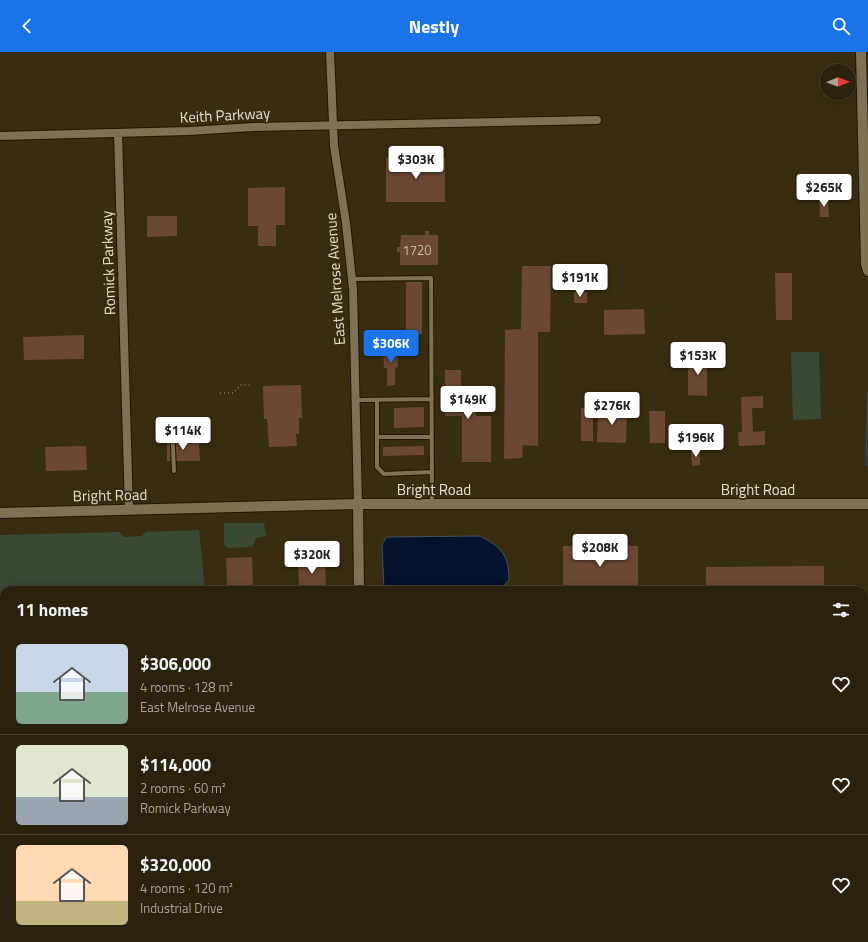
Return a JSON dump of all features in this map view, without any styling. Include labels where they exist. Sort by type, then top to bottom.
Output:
[{"type":"main road","points":[[861,52],[866,264],[868,271]]},
{"type":"main road","points":[[358,504],[359,586]]},
{"type":"main road","name":"Bright Road","points":[[0,513],[358,504],[868,504]]},
{"type":"street","name":"East Melrose Avenue","points":[[330,52],[332,125],[352,279],[358,504]]},
{"type":"street","name":"Keith Parkway","points":[[118,134],[332,125],[597,120]]},
{"type":"street","points":[[0,136],[118,134]]},
{"type":"street","name":"Romick Parkway","points":[[118,134],[129,510]]},
{"type":"lane","points":[[352,279],[431,278],[432,504]]},
{"type":"lane","points":[[356,400],[432,399]]},
{"type":"lane","points":[[376,400],[377,467],[384,474],[432,472]]},
{"type":"lane","points":[[172,423],[174,471]]},
{"type":"lane","points":[[377,437],[432,437]]},
{"type":"path","points":[[220,393],[233,393],[241,385],[252,385]]},
{"type":"green space","points":[[791,352],[819,352],[821,419],[793,420]]},
{"type":"green space","points":[[224,523],[264,523],[266,536],[256,538],[252,547],[227,548],[224,544]]},
{"type":"green space","points":[[199,530],[205,586],[0,586],[0,535],[119,532],[124,537],[142,536],[146,532]]},
{"type":"water","points":[[868,392],[868,465],[866,465]]},
{"type":"water","points":[[480,536],[493,544],[502,553],[509,571],[509,580],[503,586],[384,586],[382,544],[387,537]]},
{"type":"building","points":[[386,158],[445,158],[445,202],[386,202]]},
{"type":"building","points":[[285,187],[285,225],[276,225],[276,246],[258,246],[258,226],[248,226],[248,188]]},
{"type":"building","points":[[819,200],[828,200],[829,217],[820,217]]},
{"type":"building","points":[[147,216],[177,216],[177,236],[147,237]]},
{"type":"building","points":[[425,231],[429,231],[429,235],[438,235],[438,265],[400,265],[400,252],[397,252],[397,247],[400,247],[401,235],[425,235]]},
{"type":"building","points":[[522,266],[551,266],[550,332],[538,332],[538,446],[523,445],[522,458],[504,459],[505,330],[521,329]]},
{"type":"building","points":[[775,273],[792,273],[792,320],[776,320]]},
{"type":"building","points":[[406,282],[422,282],[422,334],[406,335]]},
{"type":"building","points":[[574,292],[587,292],[587,303],[574,303]]},
{"type":"building","points":[[644,309],[645,334],[604,335],[604,310]]},
{"type":"building","points":[[84,335],[84,359],[24,360],[23,337]]},
{"type":"building","points":[[397,347],[398,367],[395,368],[395,385],[387,386],[387,368],[384,368],[383,348]]},
{"type":"building","points":[[688,357],[707,358],[707,396],[688,395]]},
{"type":"building","points":[[445,370],[461,370],[461,393],[477,393],[476,416],[491,416],[491,462],[462,462],[462,416],[445,416]]},
{"type":"building","points":[[301,385],[302,418],[299,418],[299,434],[296,434],[297,446],[269,447],[267,419],[264,419],[263,386]]},
{"type":"building","points":[[763,396],[763,408],[752,408],[753,432],[765,431],[765,445],[739,446],[738,432],[742,432],[741,397]]},
{"type":"building","points":[[424,407],[424,427],[394,428],[394,408]]},
{"type":"building","points":[[581,408],[593,408],[593,441],[581,441]]},
{"type":"building","points":[[598,408],[627,409],[626,443],[597,442]]},
{"type":"building","points":[[649,411],[665,411],[665,443],[650,443]]},
{"type":"building","points":[[167,441],[199,441],[200,461],[167,461]]},
{"type":"building","points":[[86,446],[87,470],[46,471],[45,447]]},
{"type":"building","points":[[424,446],[424,455],[383,456],[383,447]]},
{"type":"building","points":[[691,450],[700,450],[700,465],[692,466]]},
{"type":"building","points":[[563,546],[638,546],[638,586],[563,586]]},
{"type":"building","points":[[252,557],[253,586],[227,586],[226,558]]},
{"type":"building","points":[[298,560],[325,560],[326,586],[299,586]]},
{"type":"building","points":[[824,566],[824,586],[706,586],[706,567]]}]
